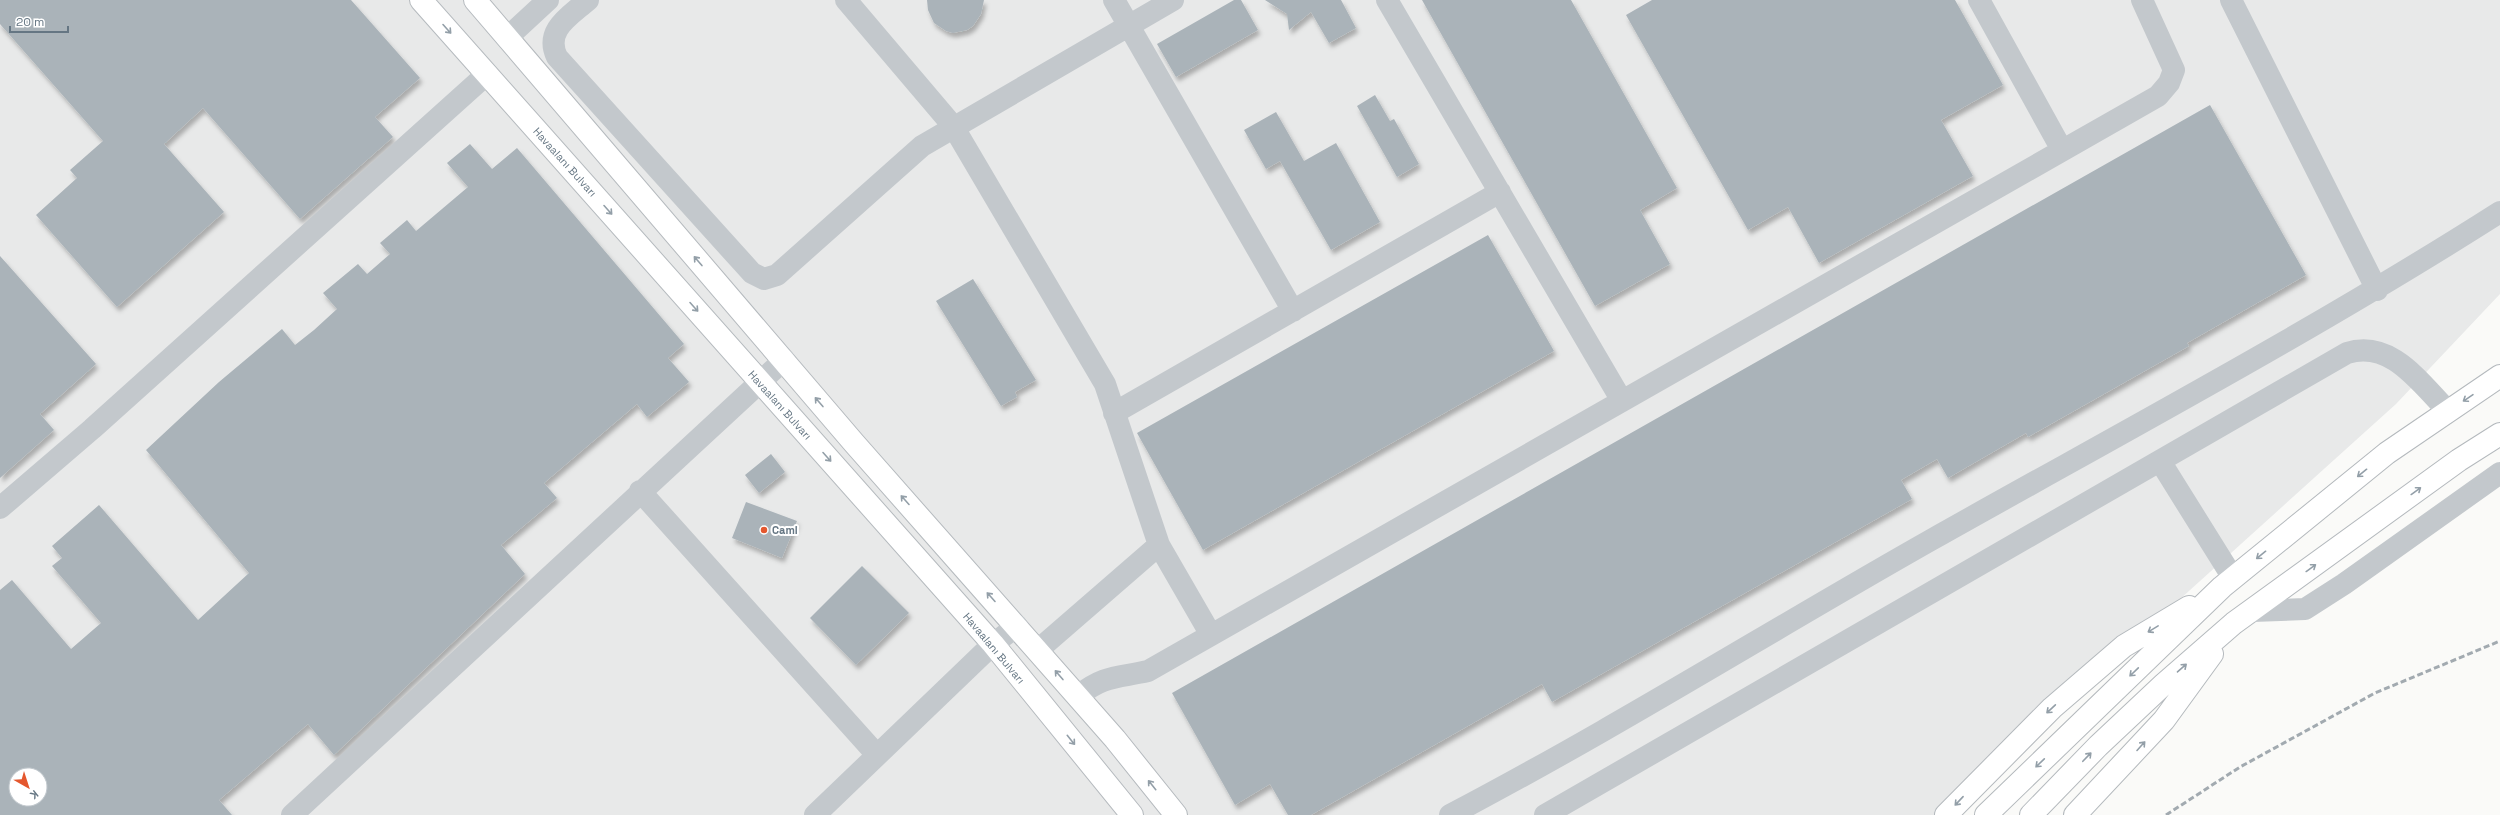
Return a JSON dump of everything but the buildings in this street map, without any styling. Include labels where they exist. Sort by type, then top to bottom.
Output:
[{"type":"main road","name":"Havaalanı Bulvarı","points":[[421,0],[993,644],[1132,815]]},
{"type":"main road","points":[[474,0],[784,360],[1078,696],[1176,815]]},
{"type":"main road","points":[[1986,815],[2228,582],[2387,453],[2500,376]]},
{"type":"main road","points":[[2031,815],[2098,746],[2164,684],[2243,617],[2459,460],[2500,434]]},
{"type":"main road","points":[[1946,815],[2052,708],[2124,646],[2228,582]]},
{"type":"main road","points":[[2075,815],[2164,720],[2243,617]]},
{"type":"main road","points":[[1014,670],[1038,650]]},
{"type":"main road","points":[[1053,718],[1078,696]]},
{"type":"street","points":[[507,38],[548,0]]},
{"type":"street","points":[[588,0],[557,27],[552,43],[557,57],[746,267],[759,278],[771,278],[777,276],[922,146],[953,126],[1173,0]]},
{"type":"street","points":[[846,0],[953,126],[1105,384],[1159,545],[1211,636]]},
{"type":"street","points":[[1114,0],[1293,311]]},
{"type":"street","points":[[1387,0],[1622,401]]},
{"type":"street","points":[[1979,0],[2062,150]]},
{"type":"street","points":[[1078,696],[1094,683],[1107,678],[1148,671],[1211,636],[2158,96],[2169,83],[2174,70],[2142,0]]},
{"type":"street","points":[[2231,0],[2377,290]]},
{"type":"street","points":[[0,508],[92,429],[487,74]]},
{"type":"street","points":[[1114,413],[1500,192]]},
{"type":"street","points":[[1450,815],[1549,763],[1927,543],[2377,290],[2500,212]]},
{"type":"street","points":[[1545,815],[2348,353],[2357,350],[2376,350],[2393,357],[2448,411]]},
{"type":"street","points":[[292,815],[640,491],[759,381],[784,360]]},
{"type":"street","points":[[2160,461],[2228,582]]},
{"type":"street","points":[[2243,617],[2305,609],[2344,584],[2500,473]]},
{"type":"street","points":[[640,491],[878,755]]},
{"type":"street","points":[[1038,650],[1159,545]]},
{"type":"street","points":[[815,815],[993,644],[1017,626]]},
{"type":"shaded area","points":[[0,0],[2500,0],[2500,294],[2396,404],[1941,815],[0,815]]},
{"type":"railway","points":[[2166,815],[2240,767],[2375,693],[2500,641]]},
{"type":"place","name":"Cami","points":[[764,530]]}]
